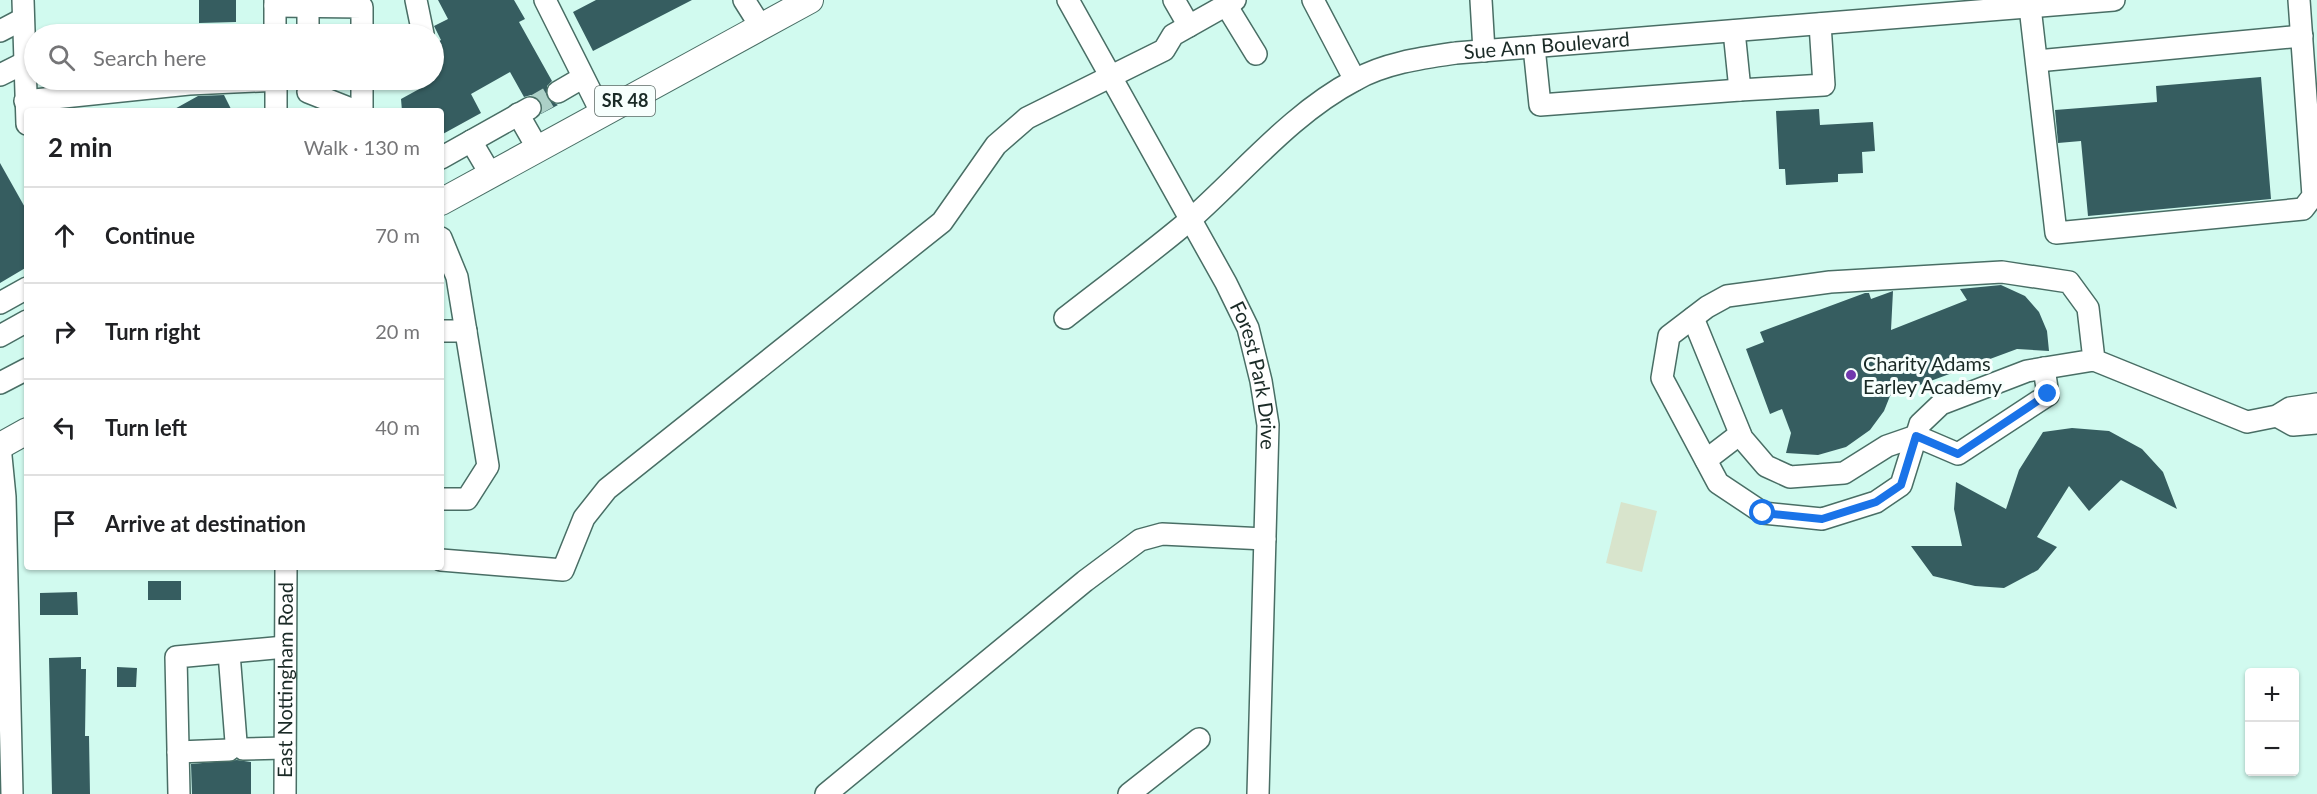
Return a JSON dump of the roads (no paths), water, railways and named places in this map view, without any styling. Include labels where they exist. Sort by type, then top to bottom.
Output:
[{"type":"main road","name":"SR 48","points":[[444,200],[810,0]]},
{"type":"main road","points":[[0,446],[24,433]]},
{"type":"street","points":[[416,0],[421,24]]},
{"type":"street","points":[[546,0],[582,78],[602,114]]},
{"type":"street","points":[[744,0],[761,27]]},
{"type":"street","name":"Forest Park Drive","points":[[1068,0],[1191,219],[1248,328],[1262,381],[1268,425],[1258,794]]},
{"type":"street","points":[[1174,0],[1189,26]]},
{"type":"street","points":[[1313,0],[1355,80]]},
{"type":"street","points":[[1481,0],[1484,51]]},
{"type":"street","name":"Sue Ann Boulevard","points":[[1065,318],[1191,219],[1280,135],[1355,80],[1418,59],[1484,51],[1820,24],[1964,6],[2030,7],[2114,0]]},
{"type":"street","points":[[2030,7],[2056,233],[2303,209],[2313,196],[2299,0]]},
{"type":"street","points":[[275,24],[275,3],[308,7],[362,7],[362,24]]},
{"type":"street","points":[[444,560],[563,570],[584,518],[607,489],[942,222],[996,145],[1027,118],[1112,78],[1164,50],[1173,34],[1231,3],[1256,54]]},
{"type":"street","points":[[308,7],[308,24]]},
{"type":"street","points":[[0,31],[23,10]]},
{"type":"street","points":[[0,75],[24,63],[23,10]]},
{"type":"street","points":[[1534,47],[1540,105],[1824,85],[1820,24]]},
{"type":"street","points":[[1734,31],[1740,90]]},
{"type":"street","points":[[2037,61],[2302,36]]},
{"type":"street","points":[[558,92],[582,78]]},
{"type":"street","points":[[25,90],[26,108]]},
{"type":"street","points":[[25,101],[66,104],[152,90]]},
{"type":"street","points":[[276,108],[277,90]]},
{"type":"street","points":[[362,90],[362,108]]},
{"type":"street","points":[[308,94],[348,108]]},
{"type":"street","points":[[444,156],[524,111],[538,149]]},
{"type":"street","points":[[471,141],[491,175]]},
{"type":"street","points":[[444,245],[457,277],[489,466],[467,499],[444,499]]},
{"type":"street","points":[[2094,360],[2088,308],[2069,282],[2046,276],[2002,272],[1830,282],[1727,296],[1700,312],[1669,336],[1662,378],[1719,483],[1763,513],[1822,519],[1876,502],[1901,485],[1920,424],[1941,404],[2027,371],[2094,360],[2247,422],[2277,416],[2290,408],[2317,404]]},
{"type":"street","points":[[0,303],[24,290]]},
{"type":"street","points":[[1700,312],[1740,434],[1766,466],[1790,477],[1844,473],[1887,446],[1916,436],[1958,454],[2048,394],[2044,368]]},
{"type":"street","points":[[0,336],[24,323]]},
{"type":"street","points":[[444,331],[466,331]]},
{"type":"street","points":[[0,383],[24,371]]},
{"type":"street","points":[[2277,416],[2294,425],[2317,423]]},
{"type":"street","points":[[1706,460],[1740,434]]},
{"type":"street","points":[[0,446],[5,497],[6,757],[12,794]]},
{"type":"street","points":[[826,794],[1085,581],[1140,540],[1162,534],[1265,538]]},
{"type":"street","name":"East Nottingham Road","points":[[285,794],[286,570]]},
{"type":"street","points":[[179,794],[176,657],[285,647]]},
{"type":"street","points":[[229,652],[236,747]]},
{"type":"street","points":[[1129,794],[1198,739]]},
{"type":"street","points":[[178,752],[236,747],[285,747]]},
{"type":"tunnel","points":[[530,108],[558,92]]},
{"type":"place","name":"Charity Adams Earley Academy","points":[[1851,375]]}]
